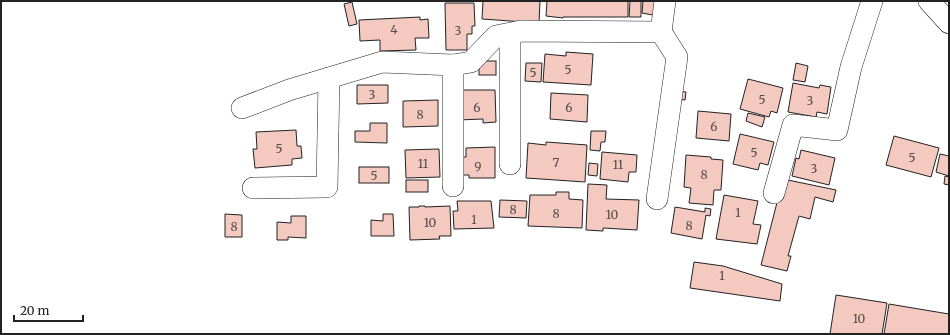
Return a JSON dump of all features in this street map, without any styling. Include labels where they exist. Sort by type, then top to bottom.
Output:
[{"type":"street","points":[[657,199],[677,57],[661,32],[665,1]]},
{"type":"street","points":[[774,193],[793,125],[837,130],[851,67],[872,1]]},
{"type":"street","points":[[929,1],[949,23]]},
{"type":"street","points":[[242,108],[289,90],[382,62],[453,65],[471,62],[496,36],[510,34],[521,30],[661,32]]},
{"type":"street","points":[[510,34],[510,164]]},
{"type":"street","points":[[453,65],[453,186]]},
{"type":"street","points":[[253,188],[327,187],[329,78]]},
{"type":"building","points":[[483,1],[540,1],[539,23],[482,19]]},
{"type":"building","points":[[547,1],[628,1],[628,17],[563,18],[546,16]]},
{"type":"building","points":[[630,1],[641,1],[641,17],[629,17]]},
{"type":"building","points":[[643,1],[655,1],[653,15],[642,13]]},
{"type":"building","points":[[352,2],[357,24],[349,26],[344,4]]},
{"type":"building","points":[[445,3],[474,3],[475,26],[472,26],[472,34],[467,34],[467,50],[446,50]]},
{"type":"building","points":[[420,17],[420,20],[428,19],[429,38],[415,38],[416,50],[380,51],[380,40],[360,41],[359,20]]},
{"type":"building","points":[[566,52],[593,54],[591,85],[543,82],[545,54],[566,56]]},
{"type":"building","points":[[479,61],[496,61],[496,75],[479,75]]},
{"type":"building","points":[[526,63],[542,63],[541,82],[525,81]]},
{"type":"building","points":[[796,63],[808,66],[805,82],[793,80]]},
{"type":"building","points":[[748,79],[783,88],[777,113],[771,111],[769,117],[740,109]]},
{"type":"building","points":[[793,83],[819,88],[820,85],[831,87],[827,114],[817,112],[816,117],[788,112]]},
{"type":"building","points":[[357,85],[388,85],[388,103],[357,104]]},
{"type":"building","points":[[459,90],[495,90],[496,122],[483,123],[483,119],[458,120]]},
{"type":"building","points":[[677,91],[686,92],[685,100],[676,99]]},
{"type":"building","points":[[551,93],[588,95],[587,122],[550,119]]},
{"type":"building","points":[[438,100],[438,126],[403,127],[403,101]]},
{"type":"building","points":[[698,111],[731,114],[729,141],[696,138]]},
{"type":"building","points":[[748,113],[765,117],[762,127],[746,121]]},
{"type":"building","points":[[370,123],[387,123],[387,143],[355,142],[355,131],[370,131]]},
{"type":"building","points":[[296,130],[297,146],[301,146],[302,158],[292,159],[292,165],[255,168],[253,149],[257,149],[256,132]]},
{"type":"building","points":[[591,131],[606,131],[605,142],[601,142],[600,151],[590,150]]},
{"type":"building","points":[[740,134],[774,142],[768,165],[760,163],[758,170],[733,164]]},
{"type":"building","points":[[894,136],[939,148],[931,177],[886,165]]},
{"type":"building","points":[[546,142],[587,145],[585,182],[526,178],[528,143],[546,145]]},
{"type":"building","points":[[495,147],[495,178],[469,178],[469,175],[460,175],[460,157],[466,157],[466,148]]},
{"type":"building","points":[[439,149],[440,177],[406,178],[405,150]]},
{"type":"building","points":[[801,150],[835,158],[829,185],[792,176],[796,158],[799,159]]},
{"type":"building","points":[[602,152],[637,155],[636,172],[629,172],[628,182],[600,179]]},
{"type":"building","points":[[940,154],[949,156],[949,176],[936,172]]},
{"type":"building","points":[[686,155],[711,157],[711,159],[723,160],[721,190],[714,190],[713,205],[689,203],[691,188],[684,187]]},
{"type":"building","points":[[589,163],[598,164],[597,176],[588,175]]},
{"type":"building","points":[[359,167],[389,167],[389,183],[359,183]]},
{"type":"building","points":[[945,176],[949,177],[949,185],[944,184]]},
{"type":"building","points":[[783,179],[836,190],[833,202],[815,197],[810,219],[799,216],[788,256],[791,256],[787,271],[761,265]]},
{"type":"building","points":[[406,180],[428,180],[428,192],[406,192]]},
{"type":"building","points":[[588,184],[607,185],[606,199],[639,200],[637,230],[603,228],[603,231],[586,230]]},
{"type":"building","points":[[556,192],[569,192],[569,199],[583,200],[582,228],[528,226],[530,195],[556,195]]},
{"type":"building","points":[[724,195],[758,201],[753,224],[761,225],[757,244],[716,239]]},
{"type":"building","points":[[500,200],[527,201],[526,218],[499,217]]},
{"type":"building","points":[[457,201],[491,201],[494,228],[454,229],[453,211],[458,211]]},
{"type":"building","points":[[450,206],[451,236],[439,236],[440,239],[410,240],[409,207]]},
{"type":"building","points":[[675,207],[705,212],[705,208],[711,209],[710,216],[706,215],[702,239],[671,233]]},
{"type":"building","points":[[225,214],[242,215],[242,237],[225,237]]},
{"type":"building","points":[[383,214],[393,214],[394,236],[371,236],[371,220],[383,221]]},
{"type":"building","points":[[291,216],[306,216],[306,238],[288,237],[288,240],[277,240],[277,222],[291,223]]},
{"type":"building","points":[[694,262],[723,266],[782,284],[780,301],[690,288]]},
{"type":"building","points":[[836,295],[887,303],[882,334],[830,334]]},
{"type":"building","points":[[889,304],[949,314],[949,334],[884,334]]}]
